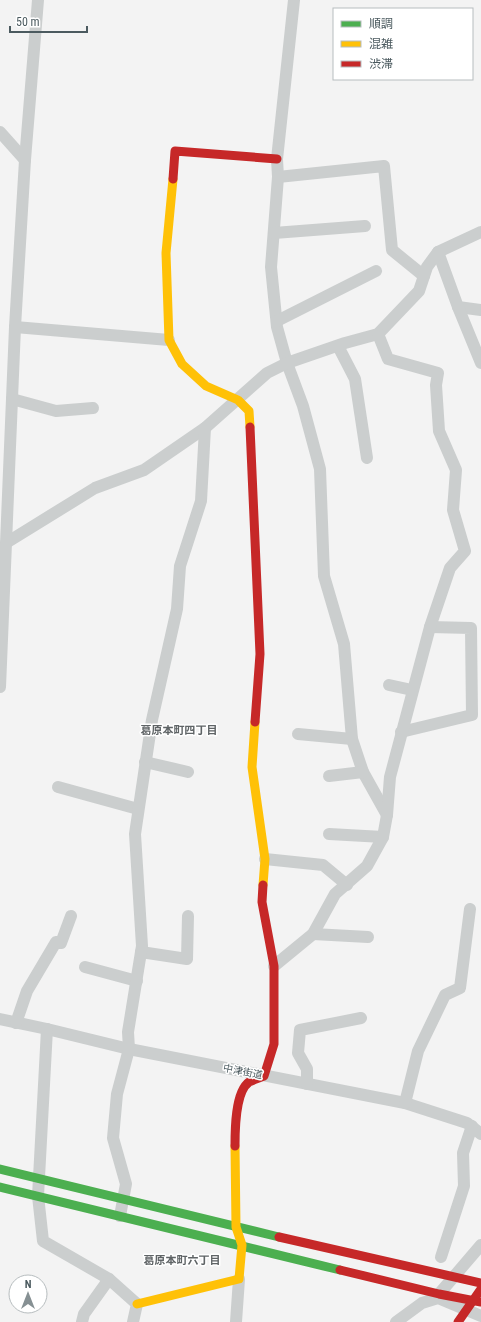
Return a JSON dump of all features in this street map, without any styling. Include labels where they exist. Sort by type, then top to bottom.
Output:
[{"type":"main road","points":[[137,1304],[239,1278],[242,1245],[236,1227],[235,1119],[241,1097],[248,1083],[264,1076],[274,1044],[274,966],[262,902],[265,859],[252,767],[260,654],[252,446],[249,411],[238,400],[206,386],[182,364],[169,340],[166,254],[176,151],[277,159]]},
{"type":"main road","points":[[0,1169],[124,1198],[236,1227],[481,1283]]},
{"type":"main road","points":[[0,1187],[242,1245],[438,1296],[481,1302]]},
{"type":"main road","points":[[458,1322],[481,1289]]},
{"type":"street","points":[[0,687],[2,576],[6,543],[5,416],[12,399],[14,326],[25,160],[38,0]]},
{"type":"street","points":[[294,0],[277,159],[278,177],[271,267],[276,321],[287,364],[302,406],[320,469],[324,576],[344,644],[352,739],[363,772],[387,815]]},
{"type":"street","points":[[0,132],[25,160]]},
{"type":"street","points":[[278,177],[384,166],[392,250],[424,276]]},
{"type":"street","points":[[274,232],[365,226]]},
{"type":"street","points":[[6,543],[95,488],[144,470],[205,428],[267,373],[287,364],[338,346],[378,334],[419,291],[427,268],[438,252],[481,232]]},
{"type":"street","points":[[438,252],[458,307],[481,363]]},
{"type":"street","points":[[276,321],[376,271]]},
{"type":"street","points":[[458,307],[481,310]]},
{"type":"street","points":[[14,326],[169,340]]},
{"type":"street","points":[[274,966],[313,934],[335,894],[367,866],[383,837],[387,815],[390,777],[430,627],[450,568],[465,551],[453,510],[456,470],[439,431],[436,385],[438,373],[388,359],[378,334]]},
{"type":"street","points":[[338,346],[355,380],[367,458]]},
{"type":"street","points":[[12,399],[56,411],[93,408]]},
{"type":"street","points":[[120,1216],[126,1184],[113,1138],[117,1094],[129,1049],[128,1032],[142,946],[135,834],[152,720],[177,609],[180,566],[201,501],[205,428]]},
{"type":"street","points":[[401,732],[472,715],[471,628],[430,627]]},
{"type":"street","points":[[389,685],[412,690]]},
{"type":"street","points":[[298,734],[352,739]]},
{"type":"street","points":[[145,762],[188,772]]},
{"type":"street","points":[[329,776],[363,772]]},
{"type":"street","points":[[58,787],[138,809]]},
{"type":"street","points":[[329,834],[383,837]]},
{"type":"street","points":[[265,859],[323,866],[347,885]]},
{"type":"street","points":[[405,1103],[418,1051],[445,995],[460,988],[470,909]]},
{"type":"street","points":[[16,1023],[27,992],[56,942],[61,943],[71,916]]},
{"type":"street","points":[[141,952],[187,959],[188,916]]},
{"type":"street","points":[[313,934],[368,938]]},
{"type":"street","points":[[85,967],[137,981]]},
{"type":"street","points":[[307,1084],[307,1069],[298,1053],[300,1030],[361,1018]]},
{"type":"street","name":"中津街道","points":[[0,1019],[129,1049],[405,1103],[467,1123],[476,1130]]},
{"type":"street","points":[[47,1029],[38,1196],[43,1241],[109,1279],[137,1304],[133,1322]]},
{"type":"street","points":[[441,1257],[464,1186],[463,1153],[476,1130]]},
{"type":"street","points":[[396,1322],[422,1303],[438,1296],[452,1277],[481,1245]]},
{"type":"street","points":[[236,1322],[239,1278]]},
{"type":"street","points":[[82,1322],[84,1314],[109,1279]]},
{"type":"street","points":[[438,1296],[481,1316]]},
{"type":"traffic: fast","points":[[0,1169],[279,1237]]},
{"type":"traffic: fast","points":[[0,1187],[340,1270]]},
{"type":"traffic: slow","points":[[173,179],[166,253],[169,340],[182,364],[206,386],[238,400],[249,411],[250,427]]},
{"type":"traffic: slow","points":[[255,722],[252,767],[265,859],[263,885]]},
{"type":"traffic: slow","points":[[137,1304],[239,1279],[242,1245],[236,1227],[235,1146]]},
{"type":"traffic: jam","points":[[173,179],[175,151],[277,159]]},
{"type":"traffic: jam","points":[[250,427],[260,654],[255,722]]},
{"type":"traffic: jam","points":[[235,1146],[238,1103],[241,1094],[244,1087],[249,1082],[264,1076],[274,1044],[274,966],[262,902],[263,885]]},
{"type":"traffic: jam","points":[[279,1237],[481,1283]]},
{"type":"traffic: jam","points":[[340,1270],[439,1294],[481,1302]]},
{"type":"traffic: jam","points":[[458,1322],[481,1289]]},
{"type":"district","name":"葛原本町四丁目","points":[[179,730]]},
{"type":"district","name":"葛原本町六丁目","points":[[182,1260]]}]
